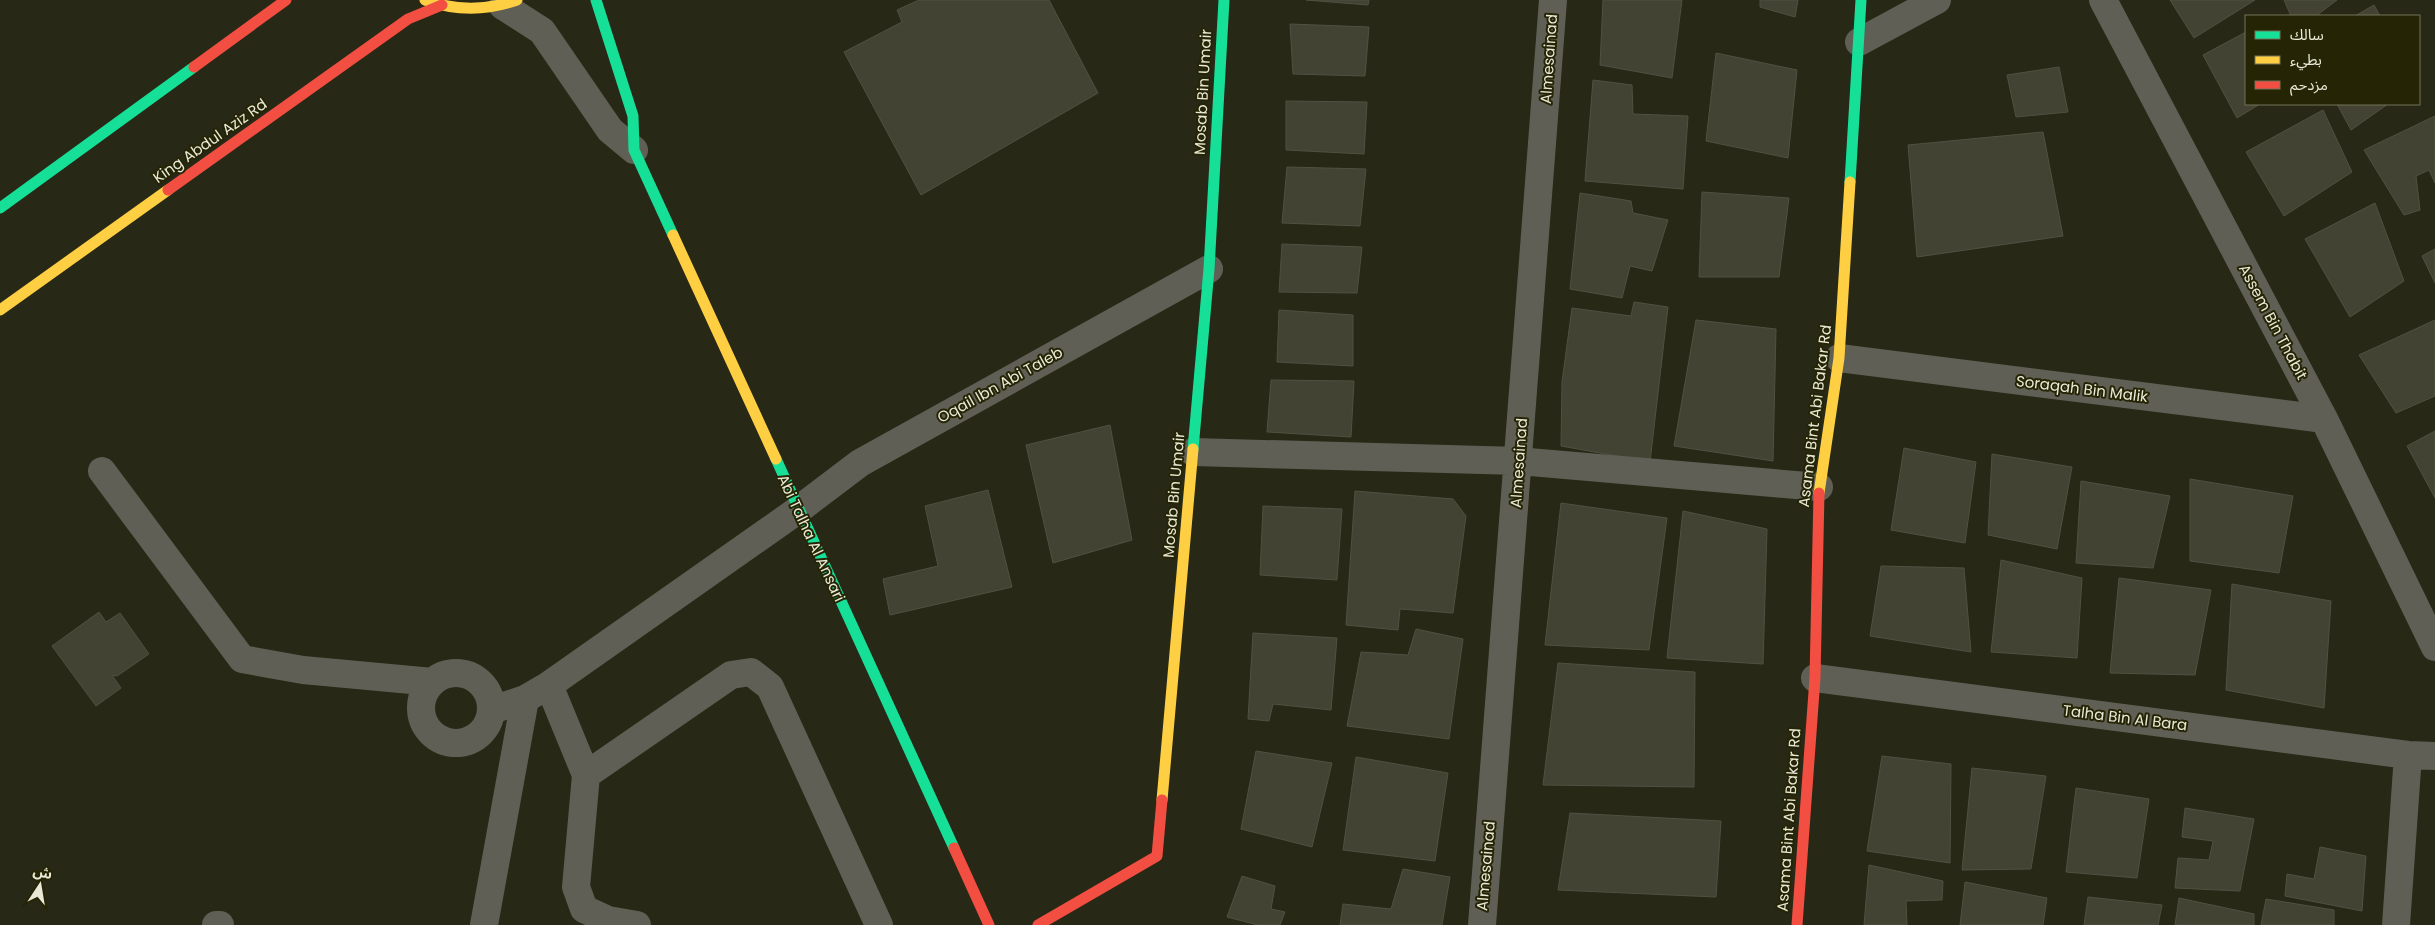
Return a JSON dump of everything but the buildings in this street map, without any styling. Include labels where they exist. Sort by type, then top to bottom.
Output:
[{"type":"street","points":[[0,208],[286,0]]},
{"type":"street","points":[[425,0],[465,9],[510,3]]},
{"type":"street","name":"Abi Talha Al Ansari","points":[[596,0],[633,116],[634,150],[989,925]]},
{"type":"street","name":"Mosab Bin Umair","points":[[1038,925],[1157,856],[1209,270],[1224,0]]},
{"type":"street","name":"Almesainad","points":[[1482,925],[1553,0]]},
{"type":"street","name":"Asama Bint Abi Bakar Rd","points":[[1796,925],[1815,678],[1819,487],[1839,358],[1861,0]]},
{"type":"street","points":[[1859,42],[1937,0]]},
{"type":"street","name":"Assem Bin Thabit","points":[[2103,0],[2324,419],[2435,647]]},
{"type":"street","name":"Abi Talha Al Ansari","points":[[510,3],[542,31],[610,130],[634,150]]},
{"type":"street","name":"King Abdul Aziz Rd","points":[[0,310],[408,19],[442,4]]},
{"type":"street","name":"Oqail Ibn Abi Taleb","points":[[492,710],[525,699],[549,685],[798,510],[860,463],[1209,270]]},
{"type":"street","name":"Soraqah Bin Malik","points":[[1839,358],[2324,419]]},
{"type":"street","points":[[1193,452],[1519,461],[1819,487]]},
{"type":"street","points":[[102,471],[242,659],[303,670],[433,682]]},
{"type":"street","points":[[586,775],[731,674],[751,672],[770,687],[879,925]]},
{"type":"street","points":[[454,673],[466,674],[477,679],[485,687],[490,698],[492,710],[490,721],[475,738],[464,742],[442,740],[432,733],[425,724],[421,713],[422,701],[426,690],[433,682],[443,676],[454,673]]},
{"type":"street","name":"Talha Bin Al Bara","points":[[1815,678],[2408,755],[2435,756]]},
{"type":"street","points":[[549,685],[586,775],[576,887],[584,909],[608,920],[637,925]]},
{"type":"street","points":[[484,925],[525,699]]},
{"type":"street","points":[[2396,925],[2408,755]]},
{"type":"traffic: fast","points":[[596,0],[633,116],[634,150],[673,235]]},
{"type":"traffic: fast","points":[[1193,449],[1209,269],[1224,0]]},
{"type":"traffic: fast","points":[[1850,182],[1861,0]]},
{"type":"traffic: fast","points":[[0,208],[194,67]]},
{"type":"traffic: fast","points":[[776,459],[954,848]]},
{"type":"traffic: slow","points":[[425,0],[460,8],[482,8],[517,0]]},
{"type":"traffic: slow","points":[[1819,493],[1839,358],[1850,182]]},
{"type":"traffic: slow","points":[[0,310],[168,190]]},
{"type":"traffic: slow","points":[[673,235],[776,459]]},
{"type":"traffic: slow","points":[[1162,800],[1193,449]]},
{"type":"traffic: jam","points":[[194,67],[286,0]]},
{"type":"traffic: jam","points":[[168,190],[408,19],[442,5]]},
{"type":"traffic: jam","points":[[1797,925],[1815,678],[1819,493]]},
{"type":"traffic: jam","points":[[1038,925],[1157,856],[1162,800]]},
{"type":"traffic: jam","points":[[954,848],[989,925]]}]
